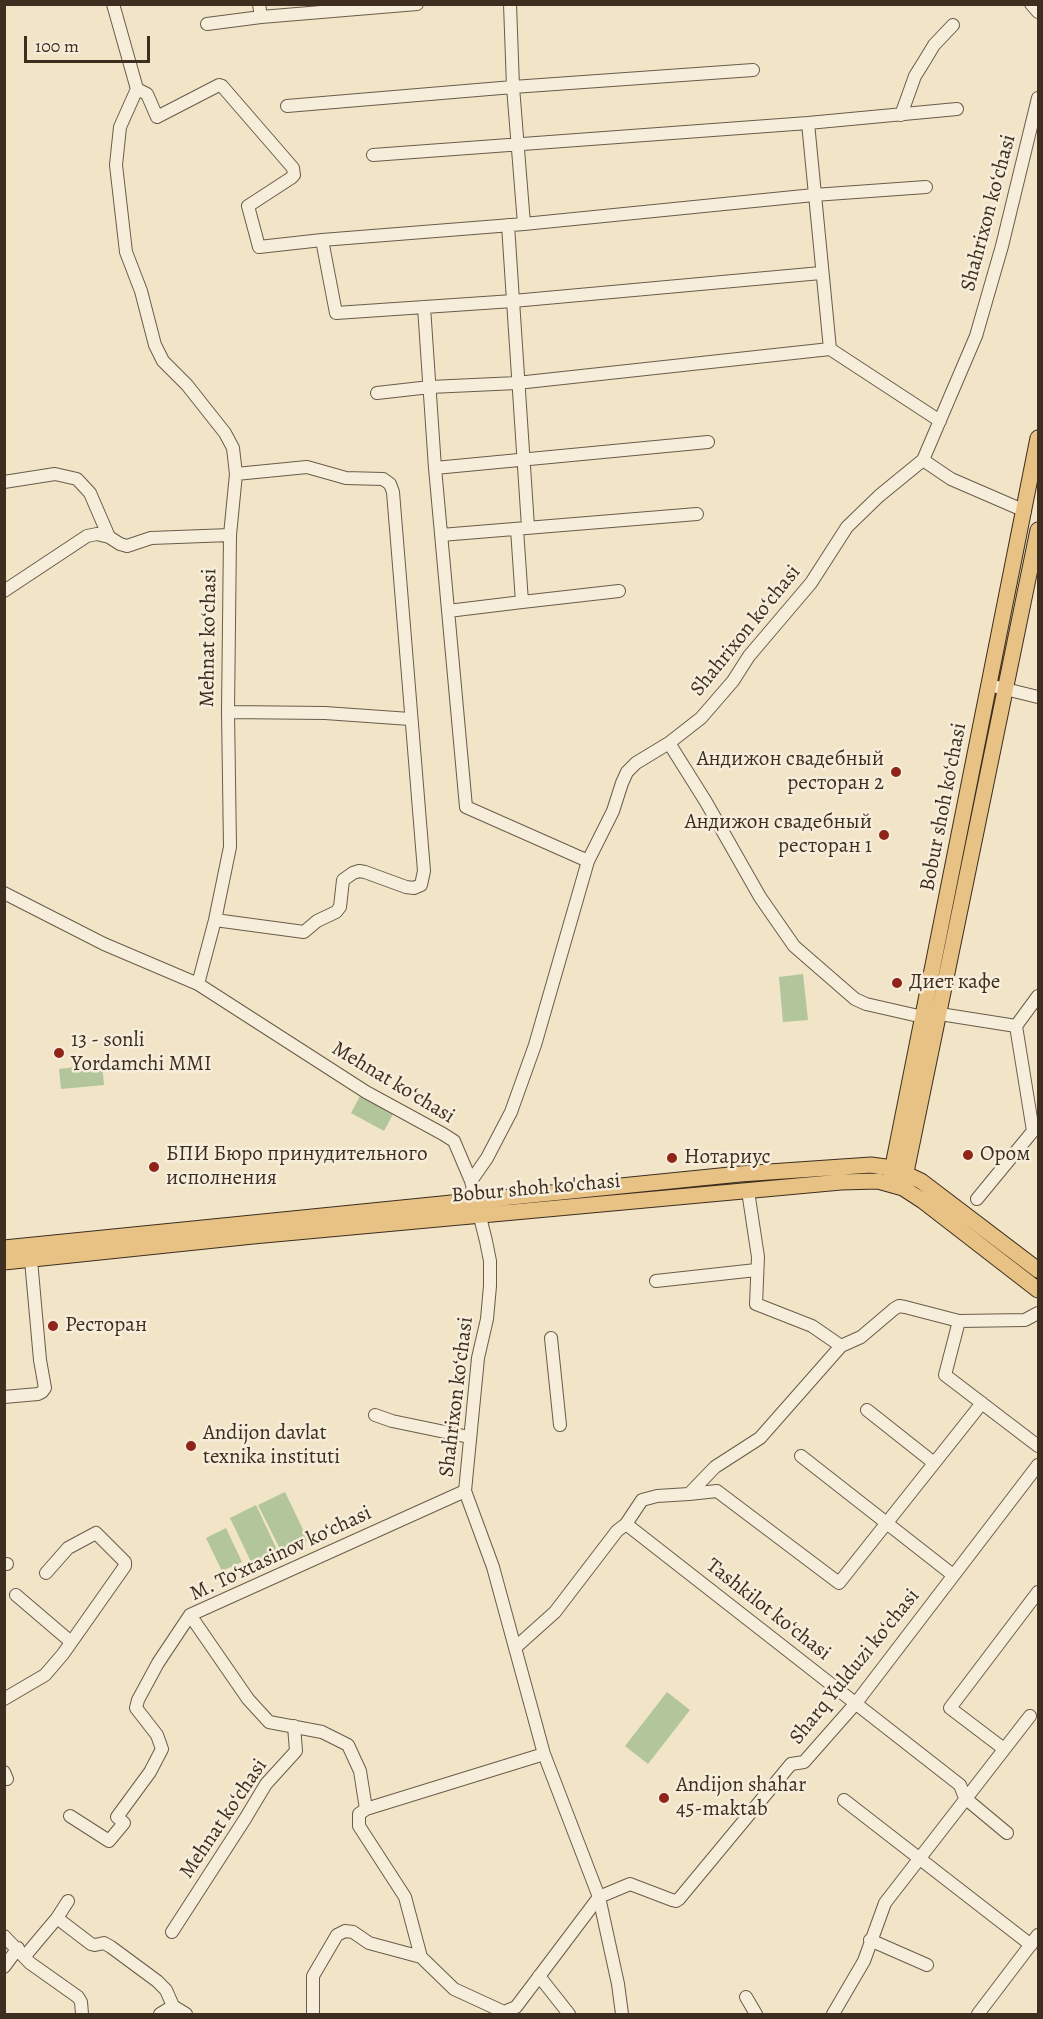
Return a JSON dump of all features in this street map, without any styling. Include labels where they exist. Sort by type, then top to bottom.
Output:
[{"type":"main road","name":"Bobur shoh koʻchasi","points":[[906,1141],[923,1017],[1038,438]]},
{"type":"main road","name":"Bobur shoh koʻchasi","points":[[896,1186],[940,1014],[1038,535]]},
{"type":"main road","name":"Bobur shoh ko'chasi","points":[[4,1262],[253,1236],[849,1165],[871,1165],[899,1171],[947,1199],[1038,1270]]},
{"type":"main road","name":"Bobur shoh ko'chasi","points":[[4,1248],[477,1209],[878,1181],[896,1186],[923,1201],[1038,1290]]},
{"type":"street","points":[[113,4],[137,89],[147,94],[157,117],[222,86],[294,171],[291,178],[248,206],[259,247],[524,224],[814,195],[926,187]]},
{"type":"street","points":[[207,24],[260,11],[417,4]]},
{"type":"street","points":[[510,4],[513,87],[524,224]]},
{"type":"street","points":[[1031,4],[1038,12]]},
{"type":"street","points":[[901,115],[920,68],[934,45],[953,25]]},
{"type":"street","points":[[287,106],[753,70]]},
{"type":"street","name":"Mehnat koʻchasi","points":[[137,89],[120,127],[116,165],[126,252],[141,291],[155,345],[163,361],[187,385],[225,433],[233,448],[236,474],[230,535],[228,712],[230,847],[215,920],[198,984]]},
{"type":"street","name":"Shahrixon koʻchasi","points":[[471,1181],[487,1158],[511,1112],[535,1045],[588,861],[613,811],[627,772],[636,763],[669,743],[701,718],[733,681],[748,656],[811,583],[847,527],[879,496],[923,460],[976,336],[1002,246],[1038,98]]},
{"type":"street","points":[[373,155],[808,123],[957,109]]},
{"type":"street","points":[[808,123],[830,350]]},
{"type":"street","points":[[508,225],[523,460],[522,602]]},
{"type":"street","points":[[322,240],[336,313],[513,301],[821,273]]},
{"type":"street","points":[[424,307],[435,468],[466,807],[588,861]]},
{"type":"street","points":[[377,393],[430,387],[517,382],[830,350],[940,420]]},
{"type":"street","points":[[435,468],[708,442]]},
{"type":"street","points":[[923,460],[951,479],[1025,511]]},
{"type":"street","points":[[215,920],[304,932],[317,921],[336,912],[340,907],[343,880],[353,873],[365,872],[414,888],[421,885],[424,871],[393,492],[390,484],[383,479],[346,478],[307,467],[236,474]]},
{"type":"street","points":[[4,482],[54,474],[77,479],[90,493],[109,537]]},
{"type":"street","points":[[441,535],[697,514]]},
{"type":"street","points":[[4,591],[87,536],[97,534],[109,537],[127,546],[151,538],[230,535]]},
{"type":"street","points":[[448,611],[619,591]]},
{"type":"street","points":[[989,685],[1038,697]]},
{"type":"street","points":[[228,712],[410,719]]},
{"type":"street","points":[[669,743],[706,802],[760,897],[794,946],[855,999],[866,1004],[923,1017]]},
{"type":"street","name":"Mehnat koʻchasi","points":[[4,893],[104,945],[198,984],[366,1092],[454,1141],[471,1181],[477,1209]]},
{"type":"street","points":[[977,1199],[1033,1131],[1016,1026],[1038,996]]},
{"type":"street","points":[[940,1014],[1016,1026]]},
{"type":"street","points":[[748,1191],[758,1257],[756,1304],[812,1326],[841,1346]]},
{"type":"street","name":"Shahrixon koʻchasi","points":[[477,1209],[490,1261],[490,1289],[487,1319],[478,1358],[465,1491],[494,1568],[544,1754],[599,1897],[618,1984],[622,2014]]},
{"type":"street","points":[[4,1397],[38,1394],[45,1388],[40,1360],[31,1260]]},
{"type":"street","points":[[656,1281],[756,1270]]},
{"type":"street","points":[[689,1494],[715,1467],[760,1438],[841,1346],[861,1337],[899,1306],[959,1321],[1025,1320],[1038,1313]]},
{"type":"street","points":[[959,1321],[945,1375],[1038,1446]]},
{"type":"street","points":[[551,1338],[560,1425]]},
{"type":"street","points":[[516,1647],[555,1612],[617,1531],[626,1524],[642,1500],[657,1496],[717,1491],[839,1583],[982,1403]]},
{"type":"street","points":[[867,1410],[934,1463]]},
{"type":"street","points":[[375,1414],[392,1421],[469,1437]]},
{"type":"street","points":[[801,1456],[953,1575]]},
{"type":"street","name":"Sharq Yulduzi koʻchasi","points":[[599,1897],[630,1884],[676,1901],[791,1764],[804,1762],[856,1703],[1038,1465]]},
{"type":"street","name":"M. Toʻxtasinov koʻchasi","points":[[421,1957],[405,1898],[359,1826],[360,1814],[366,1809],[360,1771],[348,1746],[331,1735],[269,1722],[248,1699],[190,1615],[465,1491]]},
{"type":"street","name":"Tashkilot koʻchasi","points":[[626,1524],[960,1785],[965,1798],[1007,1833]]},
{"type":"street","points":[[4,1699],[45,1675],[122,1572],[125,1562],[96,1533],[68,1548],[46,1573]]},
{"type":"street","points":[[1004,1749],[950,1708],[1038,1592]]},
{"type":"street","points":[[16,1594],[71,1642]]},
{"type":"street","points":[[70,1816],[109,1841],[124,1822],[117,1817],[150,1772],[162,1749],[157,1735],[136,1708],[138,1700],[158,1663],[190,1615]]},
{"type":"street","points":[[833,2014],[858,1973],[885,1903],[1030,1716]]},
{"type":"street","name":"Mehnat koʻchasi","points":[[172,1932],[262,1789],[296,1751],[294,1726]]},
{"type":"street","points":[[366,1809],[544,1754]]},
{"type":"street","points":[[844,1800],[918,1858],[1035,1940],[978,2014]]},
{"type":"street","points":[[313,2014],[314,1976],[337,1935],[345,1931],[353,1932],[369,1943],[421,1957],[454,1989],[504,2012],[516,2007],[599,1897]]},
{"type":"street","points":[[4,1967],[57,1918],[68,1901]]},
{"type":"street","points":[[57,1918],[91,1944],[104,1943],[139,1967],[166,1990],[173,2006],[186,2014]]},
{"type":"street","points":[[4,1936],[30,1963],[78,1996],[82,2014]]},
{"type":"street","points":[[870,1941],[927,1965]]},
{"type":"street","points":[[539,1976],[569,2014]]},
{"type":"street","points":[[746,1996],[756,2014]]},
{"type":"street","points":[[160,2014],[173,2006]]},
{"type":"green space","points":[[803,974],[808,1020],[783,1022],[779,977]]},
{"type":"green space","points":[[102,1064],[104,1085],[61,1089],[59,1069]]},
{"type":"green space","points":[[360,1096],[393,1114],[384,1131],[351,1113]]},
{"type":"green space","points":[[285,1492],[308,1540],[282,1553],[258,1505]]},
{"type":"green space","points":[[256,1505],[279,1554],[253,1566],[230,1518]]},
{"type":"green space","points":[[226,1528],[242,1562],[222,1571],[206,1538]]},
{"type":"green space","points":[[667,1692],[690,1710],[648,1764],[625,1746]]},
{"type":"place","name":"Андижон свадебный ресторан 2","points":[[896,772]]},
{"type":"place","name":"Андижон свадебный ресторан 1","points":[[884,835]]},
{"type":"place","name":"Диет кафе","points":[[897,983]]},
{"type":"place","name":"13 - sonli Yordamchi MMI","points":[[59,1053]]},
{"type":"place","name":"Ором","points":[[968,1155]]},
{"type":"place","name":"Нотариус","points":[[672,1158]]},
{"type":"place","name":"БПИ Бюро принудительного исполнения","points":[[154,1167]]},
{"type":"place","name":"Ресторан","points":[[53,1326]]},
{"type":"place","name":"Andijon davlat texnika instituti","points":[[191,1446]]},
{"type":"place","name":"Andijon shahar 45-maktab","points":[[664,1798]]}]
